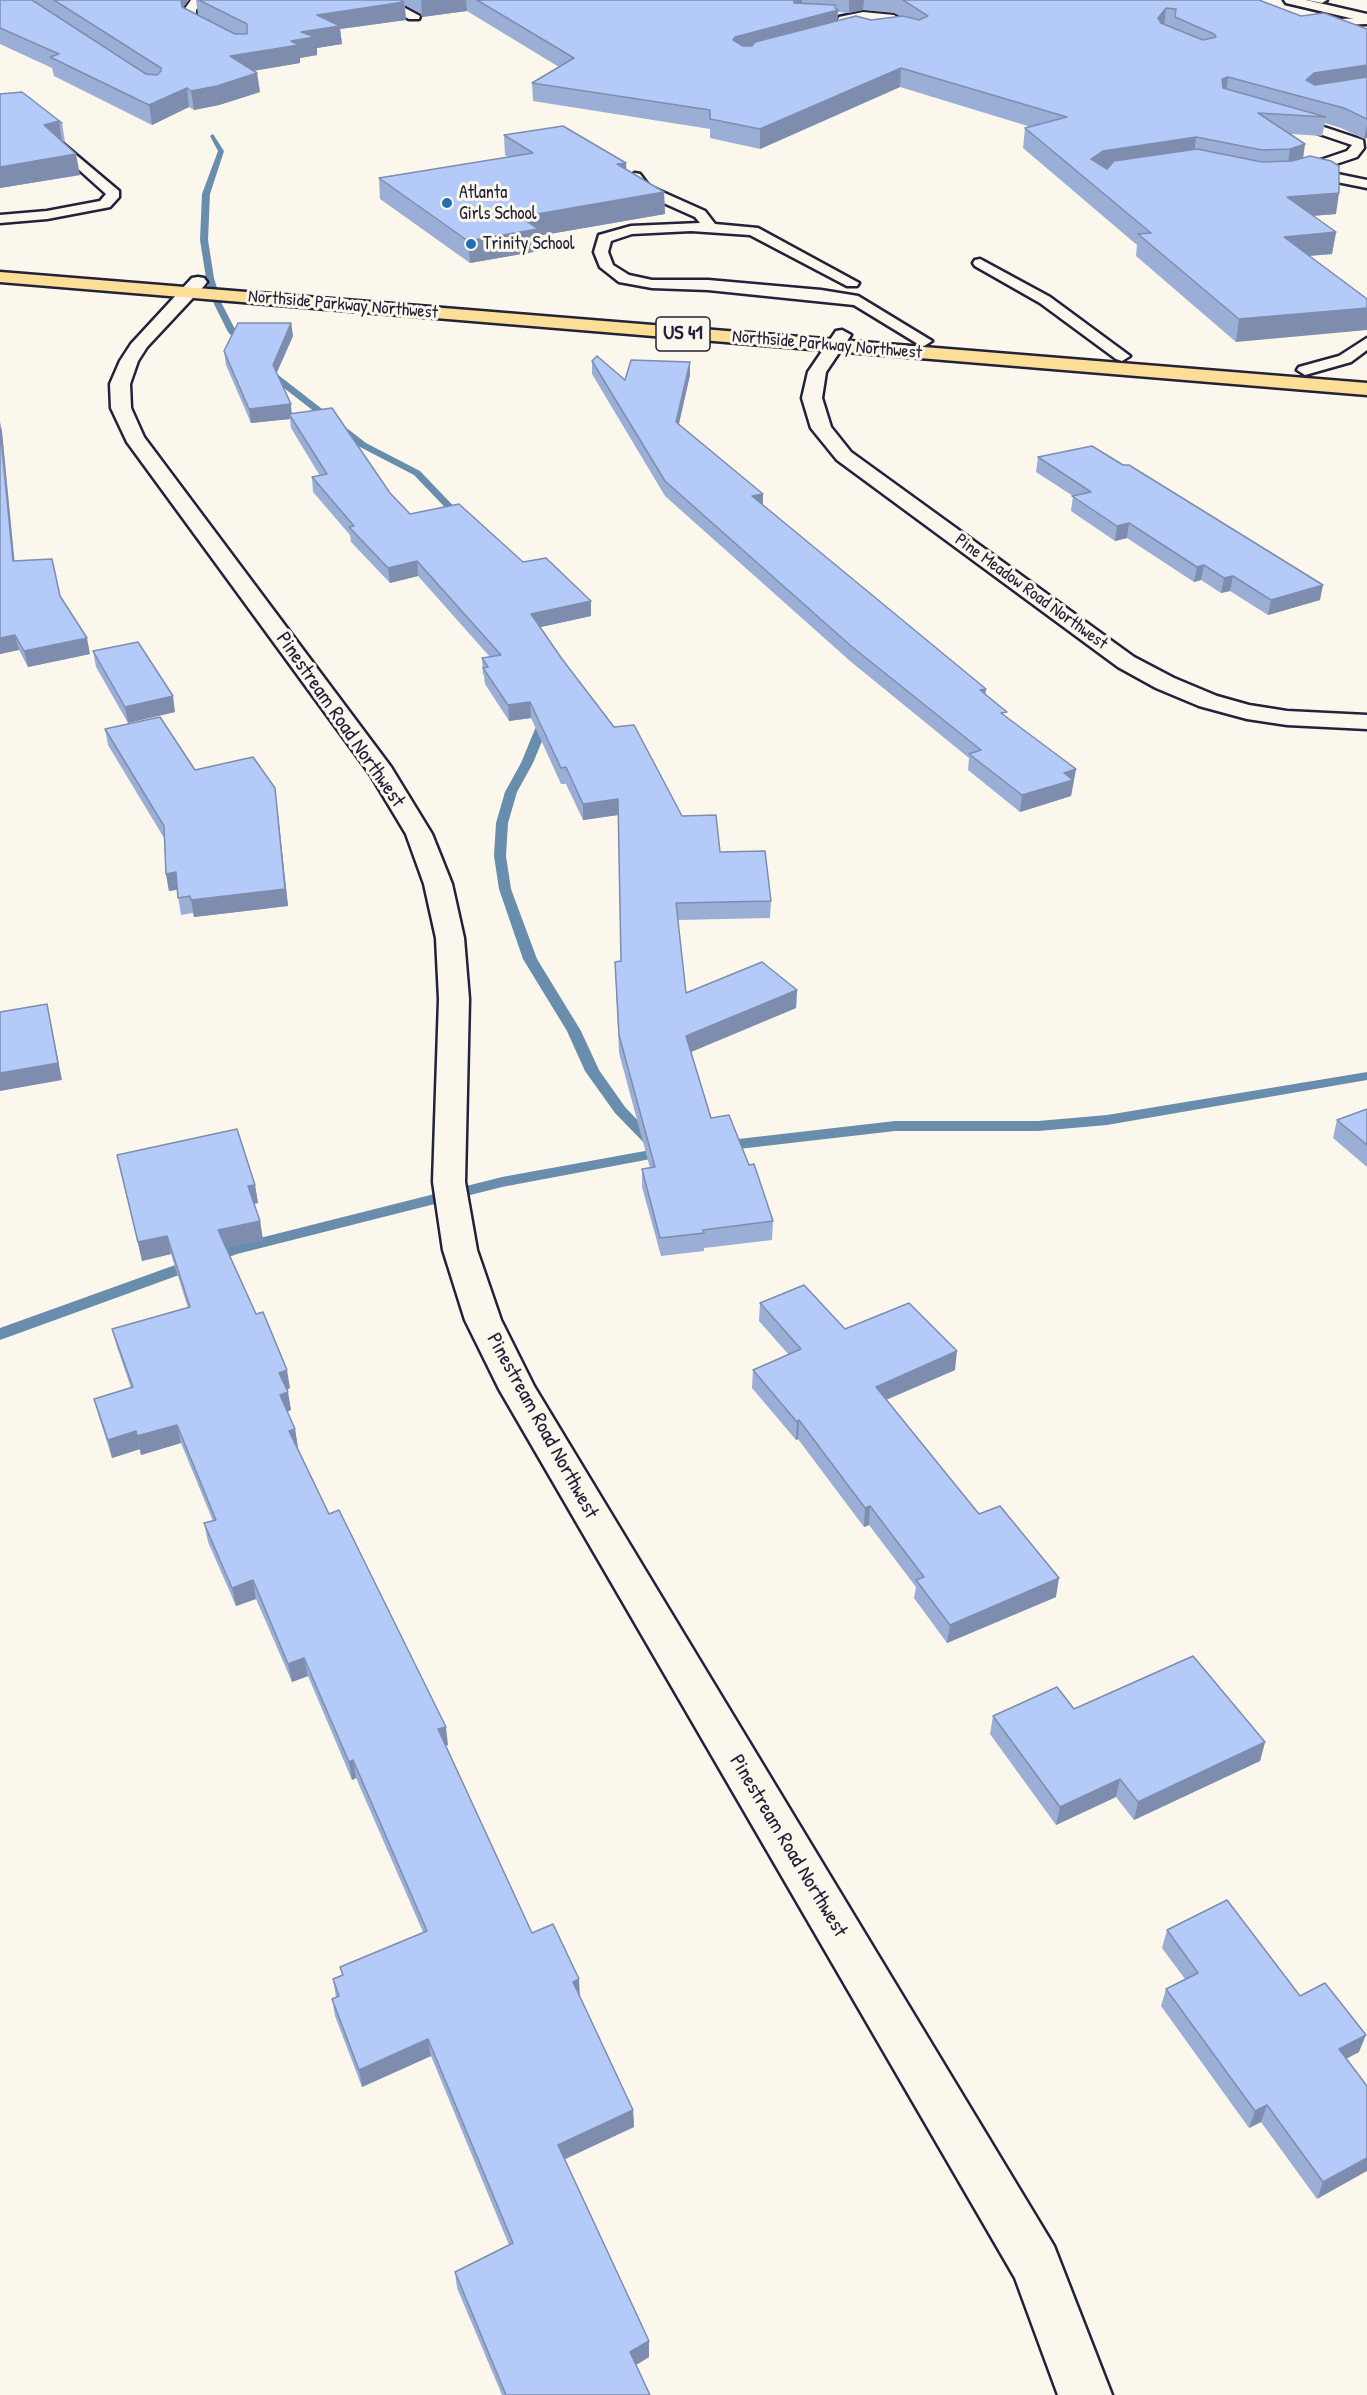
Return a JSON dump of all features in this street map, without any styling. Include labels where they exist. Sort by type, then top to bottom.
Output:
[{"type":"main road","name":"Northside Parkway Northwest","points":[[0,266],[193,287],[838,340],[1367,389]]},
{"type":"main road","name":"Northside Parkway Northwest","points":[[0,277],[193,287]]},
{"type":"main road","name":"Northside Parkway Northwest","points":[[838,340],[924,341],[1367,375]]},
{"type":"street","points":[[197,0],[190,10],[190,19],[234,42]]},
{"type":"street","points":[[385,0],[414,16]]},
{"type":"street","points":[[856,0],[871,16]]},
{"type":"street","points":[[1293,0],[1367,20]]},
{"type":"street","points":[[871,16],[896,20],[905,28],[879,31],[846,22],[871,16]]},
{"type":"street","name":"Pinestream Road Northwest","points":[[193,287],[140,344],[129,361],[120,384],[121,408],[134,438],[382,772],[419,834],[438,884],[450,938],[454,999],[449,1182],[460,1250],[483,1320],[517,1389],[1036,2264],[1085,2395]]},
{"type":"street","name":"Pine Meadow Road Northwest","points":[[838,340],[817,372],[812,398],[821,428],[844,456],[1126,662],[1208,701],[1247,712],[1287,718],[1367,722]]},
{"type":"lane","points":[[1312,0],[1322,0]]},
{"type":"lane","points":[[1300,22],[1367,20]]},
{"type":"lane","points":[[833,34],[846,22]]},
{"type":"lane","points":[[1367,28],[1363,31],[1367,34]]},
{"type":"lane","points":[[1274,115],[1358,143],[1358,148],[1352,154],[1288,175]]},
{"type":"lane","points":[[0,219],[47,215],[105,204],[114,194],[62,147]]},
{"type":"lane","points":[[1306,170],[1367,184]]},
{"type":"lane","points":[[635,177],[644,189],[700,213],[711,228]]},
{"type":"lane","points":[[852,284],[753,231],[711,228],[631,230],[604,238],[601,252],[607,267],[624,279],[652,284],[708,285],[821,295],[858,301],[924,341]]},
{"type":"lane","points":[[980,263],[1045,300],[1122,356]]},
{"type":"lane","points":[[1305,370],[1345,358],[1367,343]]},
{"type":"building","points":[[0,0],[32,0],[146,74],[157,75],[161,68],[54,0],[181,0],[182,7],[235,34],[247,34],[247,24],[199,0],[400,0],[404,2],[317,15],[340,26],[301,32],[315,37],[291,41],[299,45],[230,56],[257,73],[217,86],[191,91],[187,88],[149,105],[50,57],[59,54],[0,28]]},
{"type":"building","points":[[477,0],[794,0],[794,3],[835,5],[838,10],[735,37],[733,40],[743,46],[752,46],[755,42],[856,16],[871,20],[903,16],[919,20],[928,16],[903,0],[1259,0],[1301,16],[1324,13],[1367,29],[1367,65],[1314,73],[1306,80],[1315,85],[1367,77],[1367,119],[1344,108],[1228,77],[1222,79],[1223,88],[1326,117],[1258,113],[1305,144],[1290,149],[1262,150],[1196,137],[1103,151],[1091,159],[1107,169],[1114,161],[1197,149],[1262,162],[1292,161],[1310,156],[1331,161],[1339,166],[1339,193],[1287,197],[1336,232],[1284,237],[1367,299],[1367,308],[1239,319],[1138,234],[1151,233],[1025,128],[1067,117],[901,68],[760,129],[710,119],[710,110],[532,83],[574,58]],"holes":[[[1166,8],[1176,9],[1175,17],[1214,34],[1216,37],[1203,40],[1161,23],[1158,18]]]},
{"type":"building","points":[[22,92],[62,123],[59,121],[44,125],[76,154],[0,167],[0,94]]},
{"type":"building","points":[[563,126],[626,163],[617,164],[664,192],[520,217],[538,229],[468,241],[379,178],[533,153],[504,135]]},
{"type":"building","points":[[238,323],[291,323],[273,365],[291,404],[249,409],[224,351]]},
{"type":"building","points":[[597,356],[625,380],[631,360],[690,362],[676,422],[763,494],[752,496],[986,689],[980,690],[1007,712],[1001,713],[1076,769],[1064,773],[1073,780],[1022,795],[969,754],[981,750],[851,646],[665,481],[592,361]]},
{"type":"building","points":[[332,408],[390,493],[410,514],[459,504],[523,562],[546,558],[591,601],[531,614],[614,727],[634,725],[682,816],[716,815],[720,852],[765,851],[771,901],[676,903],[686,993],[762,962],[797,990],[686,1036],[711,1118],[729,1115],[749,1165],[754,1164],[773,1221],[660,1238],[642,1169],[655,1167],[619,1035],[615,962],[621,961],[618,799],[583,804],[566,767],[561,768],[530,702],[508,705],[483,668],[488,667],[482,658],[501,655],[417,561],[388,568],[349,527],[354,526],[312,477],[327,474],[289,414]]},
{"type":"building","points":[[0,428],[13,561],[52,559],[60,596],[87,638],[24,651],[15,635],[0,638]]},
{"type":"building","points":[[1092,446],[1123,465],[1129,465],[1323,585],[1271,600],[1233,576],[1224,578],[1204,565],[1197,567],[1129,523],[1117,526],[1072,496],[1091,492],[1038,457]]},
{"type":"building","points":[[138,642],[173,696],[125,707],[93,651]]},
{"type":"building","points":[[160,717],[195,770],[253,757],[275,788],[285,889],[191,900],[190,896],[178,898],[176,872],[166,874],[164,826],[105,729]]},
{"type":"building","points":[[47,1004],[58,1063],[0,1073],[0,1012]]},
{"type":"building","points":[[1367,1109],[1367,1145],[1337,1120]]},
{"type":"building","points":[[237,1129],[255,1185],[248,1186],[260,1221],[218,1230],[256,1314],[263,1312],[287,1370],[279,1373],[288,1392],[280,1395],[295,1429],[289,1431],[329,1514],[339,1510],[446,1727],[438,1729],[532,1933],[553,1924],[579,1979],[573,1982],[633,2110],[558,2145],[649,2341],[630,2352],[650,2395],[506,2395],[455,2272],[513,2243],[428,2039],[359,2070],[332,1999],[339,1996],[333,1979],[343,1975],[340,1967],[427,1931],[353,1760],[349,1762],[304,1658],[288,1664],[253,1580],[232,1588],[204,1523],[216,1520],[177,1425],[137,1436],[136,1431],[108,1440],[94,1399],[133,1387],[112,1329],[190,1307],[167,1236],[138,1242],[117,1155]]},
{"type":"building","points":[[804,1285],[845,1329],[909,1303],[957,1351],[876,1387],[979,1514],[1000,1506],[1059,1578],[950,1625],[916,1580],[924,1577],[870,1506],[865,1508],[799,1420],[797,1422],[753,1370],[801,1349],[760,1303]]},
{"type":"building","points":[[1193,1656],[1265,1742],[1138,1802],[1120,1779],[1060,1807],[993,1716],[1057,1687],[1074,1709]]},
{"type":"building","points":[[1227,1900],[1300,1996],[1325,1983],[1366,2035],[1339,2049],[1367,2086],[1367,2158],[1323,2182],[1267,2105],[1255,2111],[1166,1989],[1198,1973],[1167,1930]]},
{"type":"waterway","points":[[213,136],[221,151],[206,194],[204,240],[210,278],[218,304],[232,332],[246,349]]},
{"type":"waterway","points":[[265,369],[363,445],[417,473],[463,521]]},
{"type":"waterway","points":[[546,717],[527,763],[511,792],[502,823],[500,856],[505,889],[530,959],[574,1031],[592,1071],[620,1110],[653,1144]]},
{"type":"waterway","points":[[721,1146],[895,1126],[1038,1126],[1107,1120],[1367,1076]]},
{"type":"waterway","points":[[0,1334],[233,1250],[502,1182],[667,1152]]},
{"type":"place","name":"Atlanta Girls School","points":[[447,203]]},
{"type":"place","name":"Trinity School","points":[[471,244]]}]
